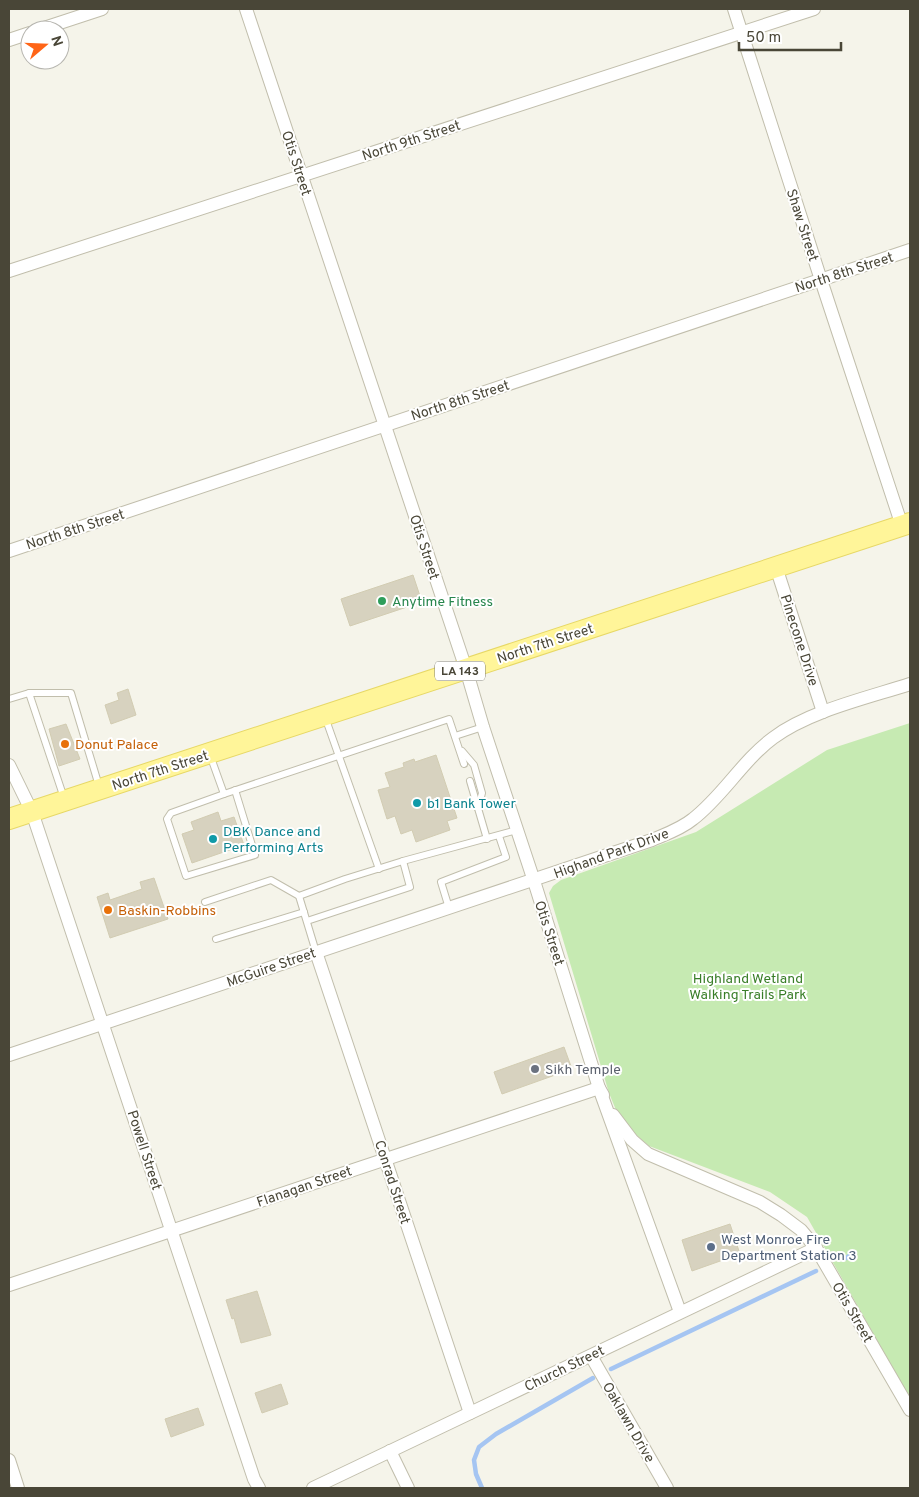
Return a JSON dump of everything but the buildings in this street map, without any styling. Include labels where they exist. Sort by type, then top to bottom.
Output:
[{"type":"main road","name":"North 7th Street","points":[[9,819],[906,525]]},
{"type":"street","points":[[68,20],[102,9]]},
{"type":"street","name":"Otis Street","points":[[246,9],[466,669],[599,1088],[680,1312]]},
{"type":"street","name":"Shaw Street","points":[[734,9],[820,280],[906,525]]},
{"type":"street","name":"North 9th Street","points":[[9,272],[814,9]]},
{"type":"street","name":"North 8th Street","points":[[9,551],[910,250]]},
{"type":"street","name":"Pinecone Drive","points":[[776,567],[823,712]]},
{"type":"street","name":"Highand Park Drive","points":[[534,881],[652,840],[683,826],[707,807],[745,764],[773,738],[793,725],[823,712],[910,684]]},
{"type":"street","name":"Powell Street","points":[[9,765],[32,812],[254,1479],[259,1488]]},
{"type":"street","name":"McGuire Street","points":[[9,1055],[534,881]]},
{"type":"street","name":"Conrad Street","points":[[316,952],[470,1413]]},
{"type":"street","name":"Otis Street","points":[[599,1088],[616,1120],[632,1140],[648,1154],[760,1202],[801,1230],[816,1248],[910,1410]]},
{"type":"street","name":"Flanagan Street","points":[[9,1285],[599,1088]]},
{"type":"street","name":"Church Street","points":[[313,1488],[816,1248]]},
{"type":"street","name":"Oaklawn Drive","points":[[590,1356],[667,1488]]},
{"type":"street","points":[[390,1451],[408,1488]]},
{"type":"street","points":[[9,1460],[18,1488]]},
{"type":"lane","points":[[9,699],[29,692],[71,693],[100,790]]},
{"type":"lane","points":[[29,692],[65,801]]},
{"type":"lane","points":[[324,716],[379,869]]},
{"type":"lane","points":[[236,790],[255,854],[186,876],[166,819],[171,814],[224,794],[236,790],[339,756],[449,719],[464,764]]},
{"type":"lane","points":[[455,736],[483,727]]},
{"type":"lane","points":[[459,748],[474,765],[482,793],[478,808]]},
{"type":"lane","points":[[209,754],[224,794]]},
{"type":"lane","points":[[470,781],[487,839]]},
{"type":"lane","points":[[299,896],[403,861],[517,830]]},
{"type":"lane","points":[[449,908],[441,882],[506,857],[498,836]]},
{"type":"lane","points":[[307,921],[410,887],[403,861]]},
{"type":"lane","points":[[206,902],[271,880],[299,896],[316,952]]},
{"type":"lane","points":[[216,939],[304,912]]},
{"type":"green space","name":"Highland Wetland Walking Trails Park","points":[[910,723],[910,1398],[807,1217],[770,1192],[649,1146],[618,1115],[609,1093],[549,893],[553,886],[561,880],[696,832],[827,750]]},
{"type":"waterway","points":[[846,1258],[851,1255]]},
{"type":"waterway","points":[[611,1369],[816,1271]]},
{"type":"waterway","points":[[482,1488],[476,1474],[474,1460],[479,1447],[496,1434],[593,1378]]},
{"type":"place","name":"Anytime Fitness","points":[[382,601]]},
{"type":"place","name":"Donut Palace","points":[[65,744]]},
{"type":"place","name":"b1 Bank Tower","points":[[417,803]]},
{"type":"place","name":"DBK Dance and Performing Arts","points":[[213,839]]},
{"type":"place","name":"Baskin-Robbins","points":[[108,910]]},
{"type":"place","name":"Sikh Temple","points":[[535,1069]]},
{"type":"place","name":"West Monroe Fire Department Station 3","points":[[711,1247]]}]
